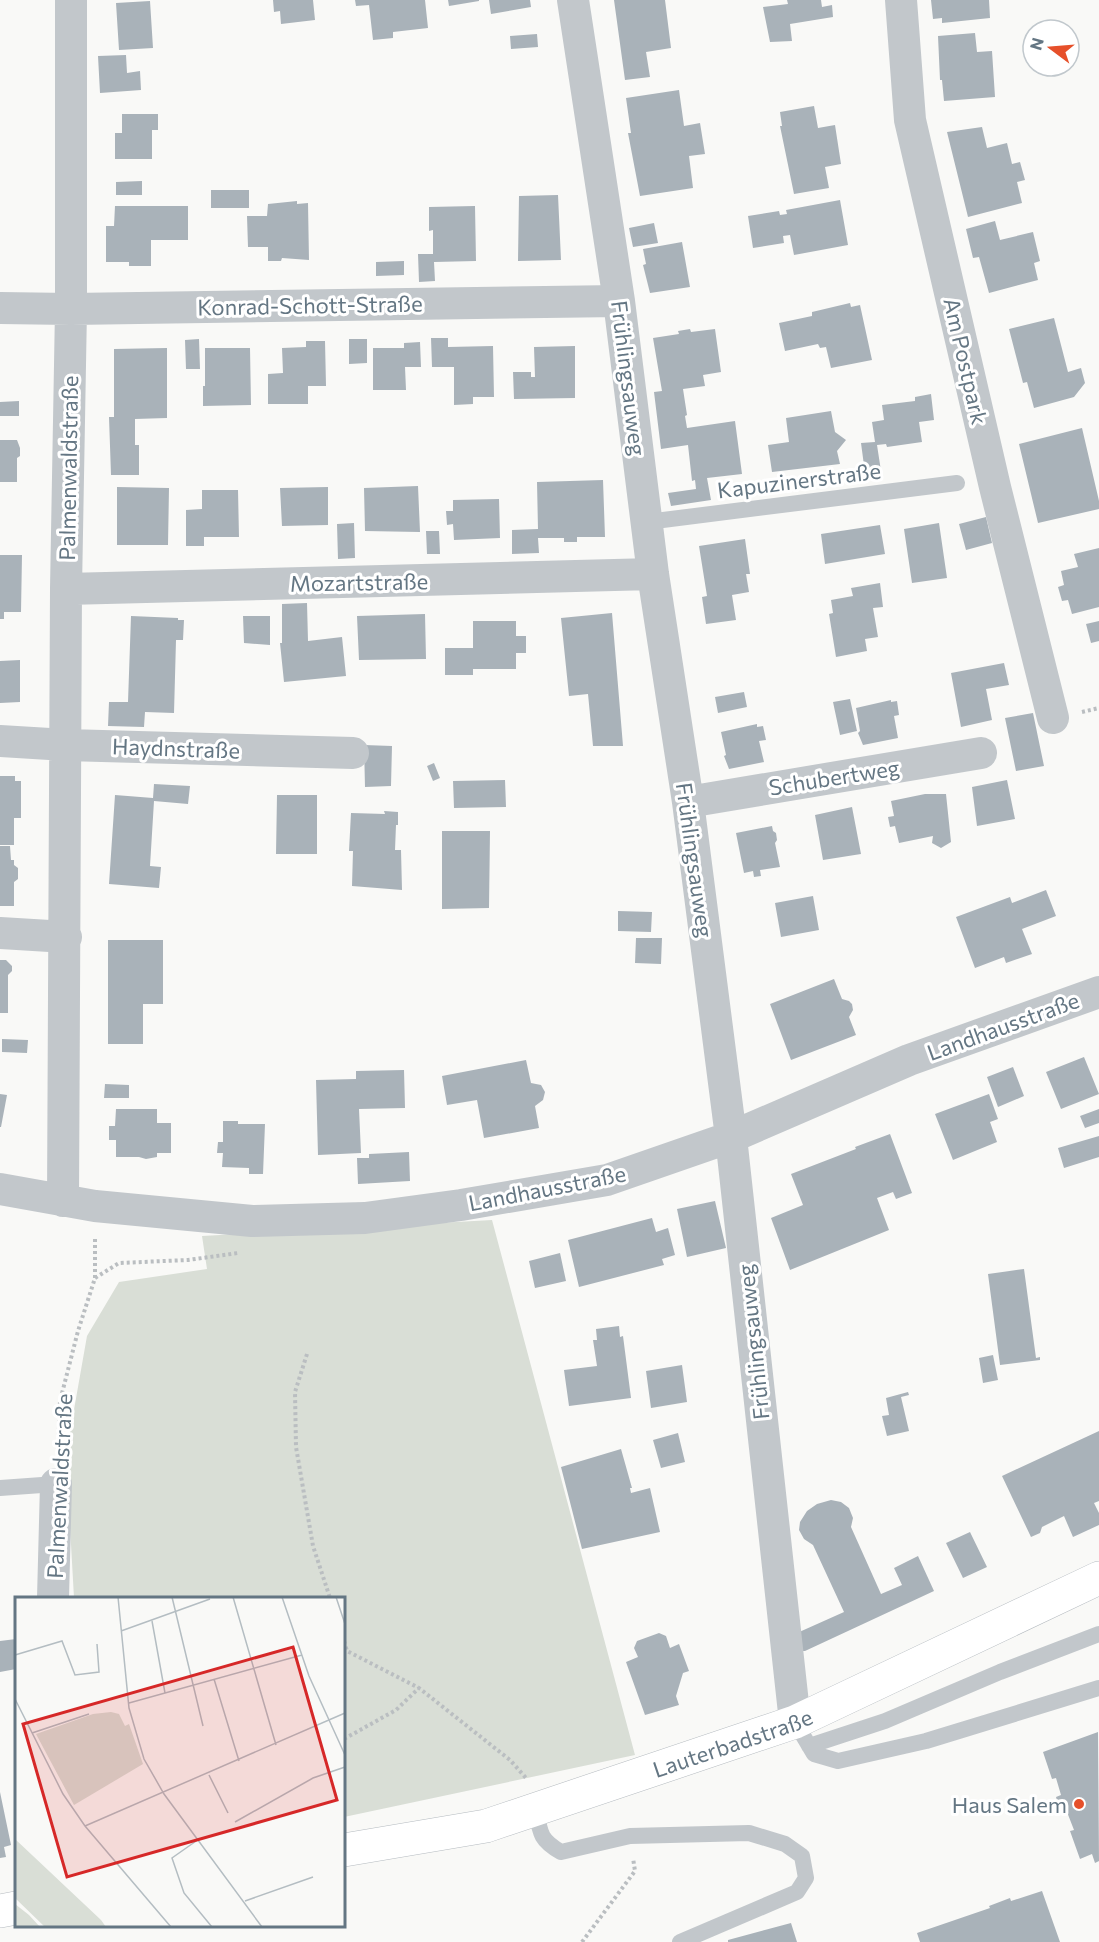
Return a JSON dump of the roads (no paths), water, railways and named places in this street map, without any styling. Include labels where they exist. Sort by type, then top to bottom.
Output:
[{"type":"main road","name":"Lauterbadstraße","points":[[345,1850],[486,1826],[802,1734],[1099,1578]]},
{"type":"main road","points":[[0,1911],[15,1908]]},
{"type":"street","name":"Palmenwaldstraße","points":[[63,1201],[66,589],[71,309],[71,0]]},
{"type":"street","name":"Frühlingsauweg","points":[[573,0],[619,301],[653,574],[688,802],[731,1137],[802,1734]]},
{"type":"street","name":"Am Postpark","points":[[901,0],[910,120],[995,487],[1053,718]]},
{"type":"street","name":"Konrad-Schott-Straße","points":[[0,308],[71,309],[619,301]]},
{"type":"street","name":"Mozartstraße","points":[[66,589],[653,574]]},
{"type":"street","name":"Haydnstraße","points":[[0,741],[353,753]]},
{"type":"street","name":"Schubertweg","points":[[688,802],[981,753]]},
{"type":"street","points":[[0,933],[66,937]]},
{"type":"street","name":"Landhausstraße","points":[[0,1189],[95,1206],[252,1221],[365,1218],[461,1206],[607,1180],[731,1137],[909,1060],[1099,992]]},
{"type":"street","name":"Palmenwaldstraße","points":[[53,1597],[56,1484]]},
{"type":"lane","name":"Kapuzinerstraße","points":[[647,522],[957,483]]},
{"type":"lane","points":[[0,1488],[56,1484]]},
{"type":"lane","points":[[1099,1634],[1000,1672],[885,1721],[802,1734],[814,1754],[838,1761],[926,1741],[1099,1688]]},
{"type":"lane","points":[[544,1808],[539,1830],[546,1844],[561,1852],[630,1836],[749,1833],[785,1844],[802,1856],[806,1878],[797,1892],[680,1942]]},
{"type":"place","name":"Haus Salem","points":[[1079,1804]]}]
